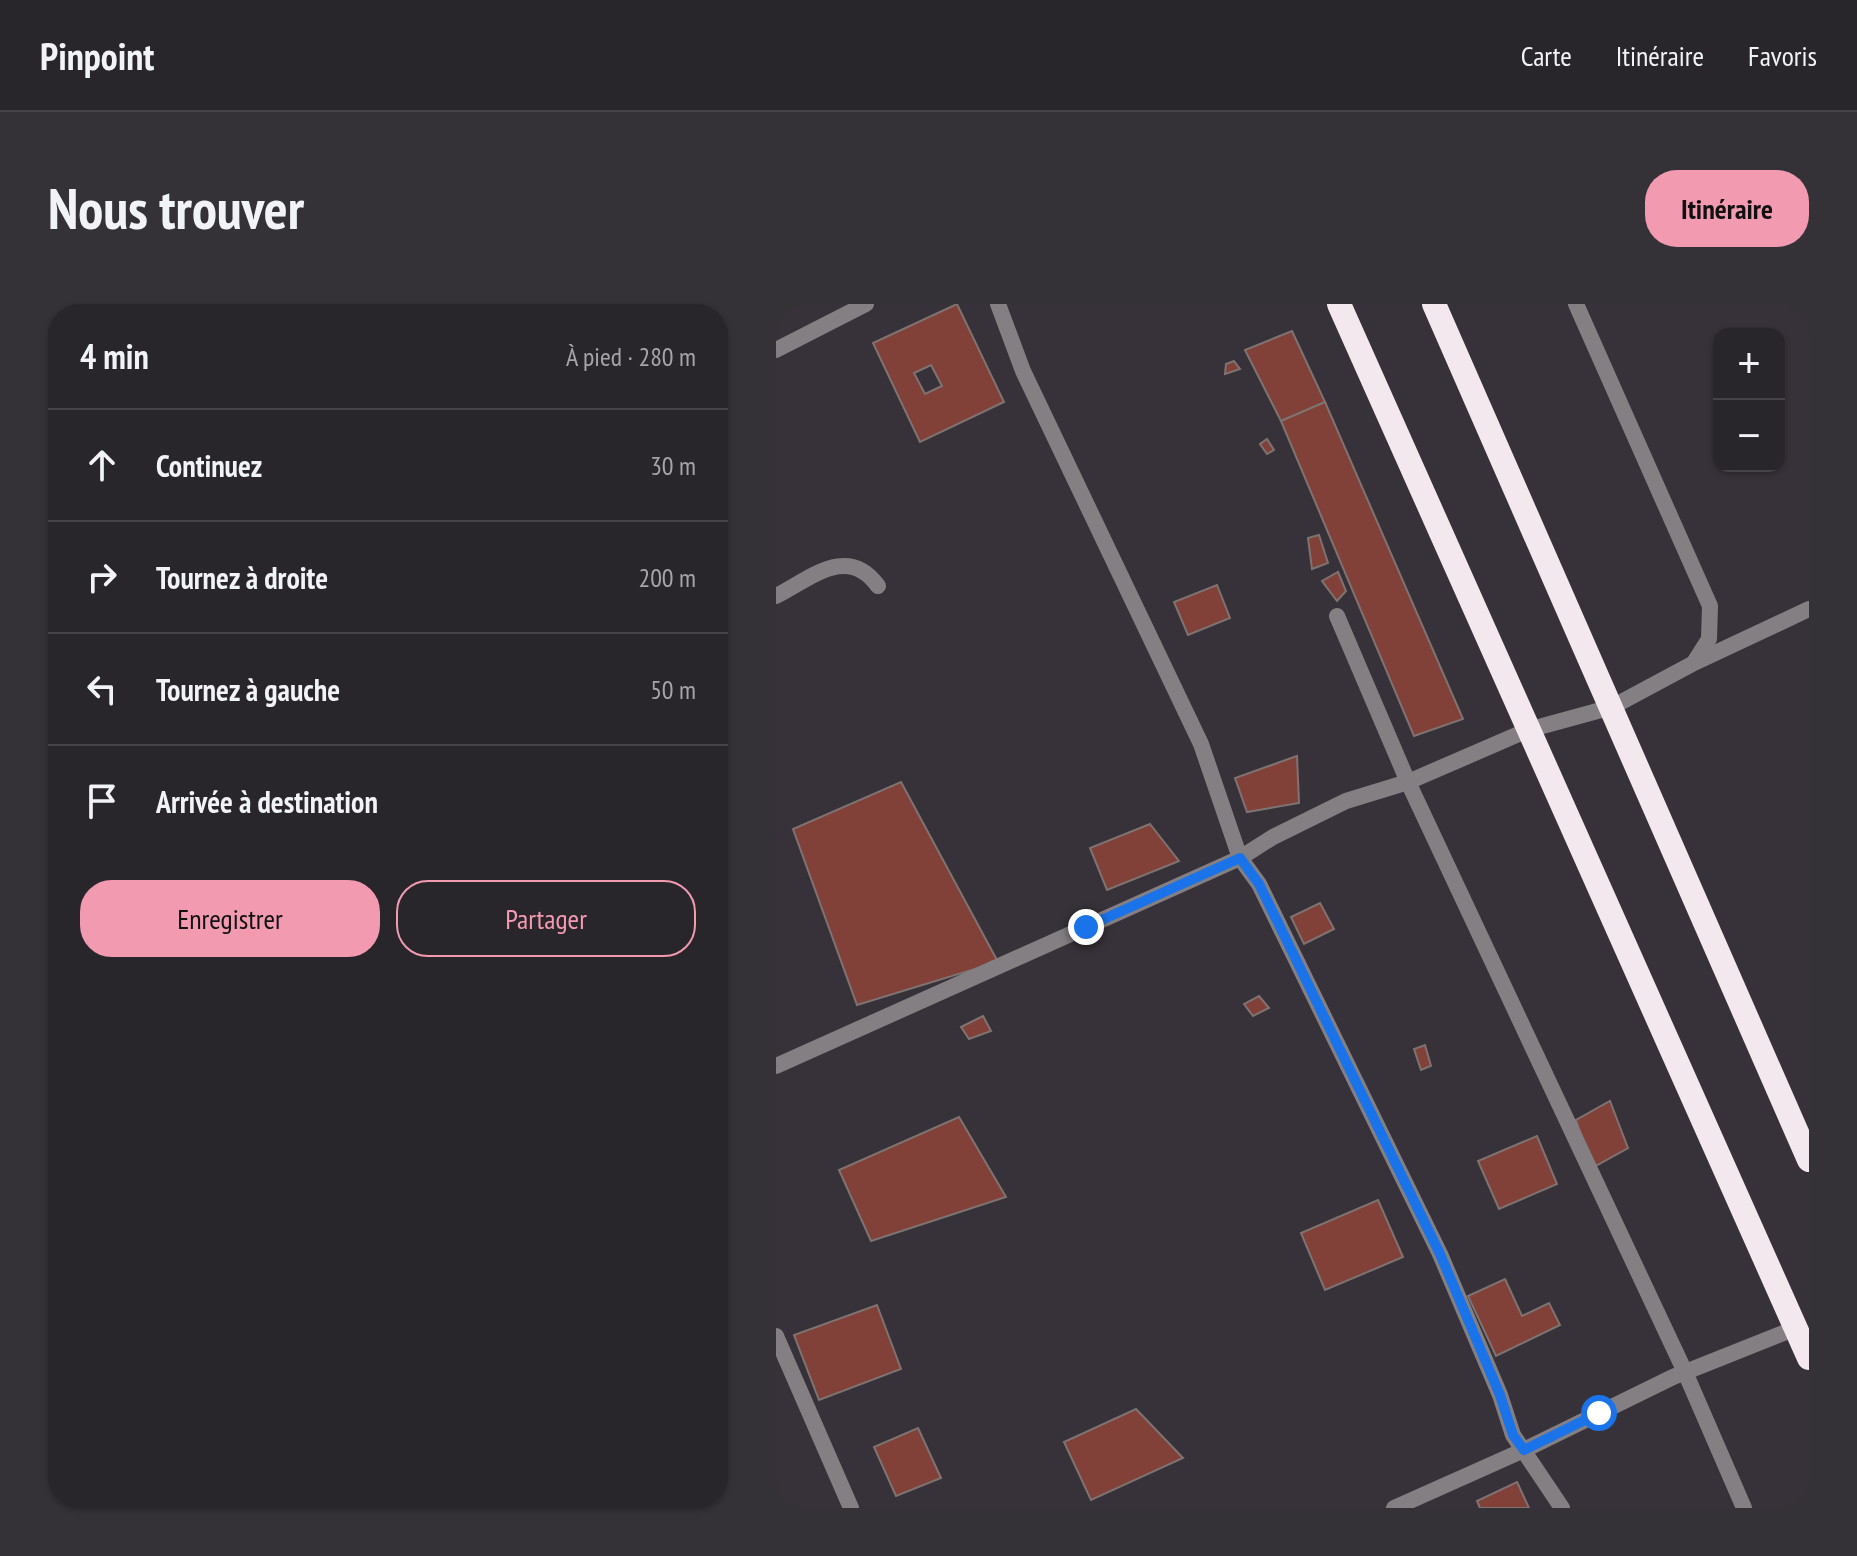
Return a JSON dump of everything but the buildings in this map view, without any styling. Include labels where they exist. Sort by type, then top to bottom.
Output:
[{"type":"highway","points":[[1339,304],[1809,1358]]},
{"type":"highway","points":[[1434,304],[1809,1160]]},
{"type":"street","points":[[776,350],[866,304]]},
{"type":"street","points":[[998,304],[1023,371],[1201,744],[1240,858],[1259,884],[1440,1254],[1500,1395],[1513,1435],[1562,1508]]},
{"type":"street","points":[[1576,304],[1710,606],[1709,639],[1694,663]]},
{"type":"street","points":[[776,596],[833,566],[851,565],[868,573],[878,586]]},
{"type":"street","points":[[776,1066],[1240,858],[1273,837],[1346,801],[1408,782],[1528,730],[1612,707],[1694,663],[1809,609]]},
{"type":"street","points":[[1337,616],[1408,782],[1685,1372],[1744,1508]]},
{"type":"street","points":[[1394,1508],[1524,1450],[1685,1372],[1796,1328]]},
{"type":"street","points":[[776,1336],[851,1508]]},
{"type":"route","points":[[1086,927],[1240,858],[1259,884],[1440,1254],[1500,1395],[1513,1435],[1524,1450],[1599,1413]]}]
